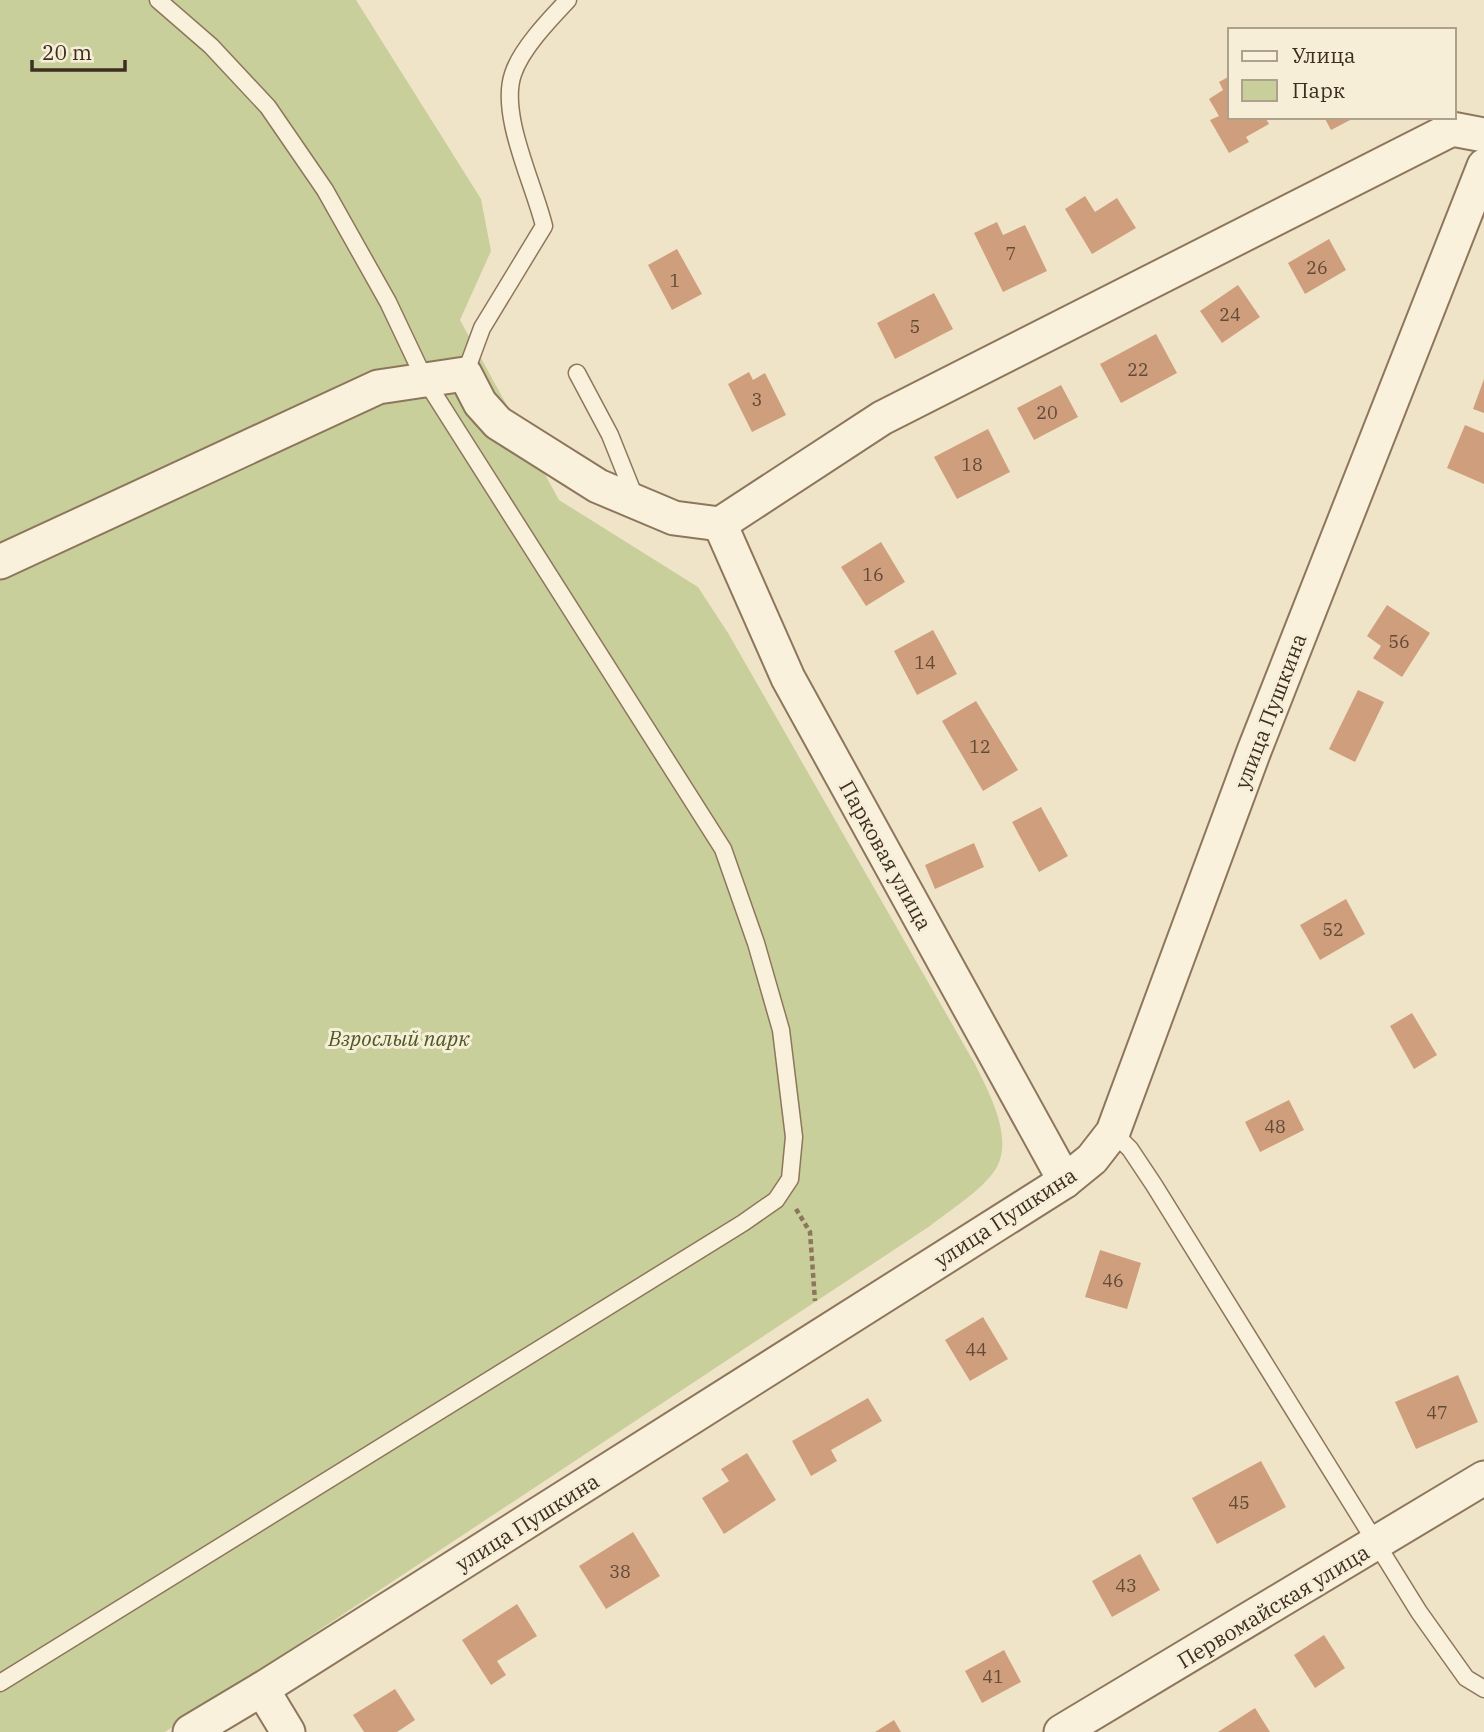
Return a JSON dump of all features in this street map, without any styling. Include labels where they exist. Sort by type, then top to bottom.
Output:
[{"type":"street","points":[[0,562],[378,387],[424,378],[465,374],[480,403],[498,423],[598,486],[674,518],[720,524],[882,418],[1212,248],[1452,129],[1484,135]]},
{"type":"street","name":"улица Пушкина","points":[[190,1732],[1065,1181],[1092,1158],[1113,1132],[1254,751],[1484,166]]},
{"type":"street","name":"Парковая улица","points":[[720,524],[788,678],[1065,1181]]},
{"type":"street","name":"Первомайская улица","points":[[1061,1732],[1484,1478]]},
{"type":"street","points":[[262,1689],[288,1732]]},
{"type":"lane","points":[[0,1683],[743,1223],[776,1200],[790,1180],[794,1137],[781,1030],[756,943],[723,849],[424,378],[388,302],[325,190],[268,107],[211,46],[158,0]]},
{"type":"lane","points":[[465,374],[482,328],[544,226],[537,196],[513,132],[512,74],[544,26],[568,0]]},
{"type":"lane","points":[[577,373],[610,435],[638,505]]},
{"type":"lane","points":[[1113,1132],[1130,1149],[1154,1185],[1419,1612],[1466,1678],[1484,1689]]},
{"type":"path","points":[[790,1180],[796,1211],[810,1232],[820,1336]]},
{"type":"green space","name":"Взрослый парк","points":[[0,0],[356,0],[481,199],[491,251],[460,320],[559,500],[698,587],[728,633],[975,1064],[993,1103],[1002,1133],[1000,1161],[993,1173],[972,1194],[930,1226],[165,1732],[0,1732]]},
{"type":"building","points":[[1228,77],[1228,119],[1266,119],[1269,124],[1246,137],[1249,142],[1229,153],[1210,120],[1219,116],[1209,99],[1223,90],[1219,82]]},
{"type":"building","points":[[1325,119],[1352,119],[1331,130]]},
{"type":"building","points":[[1085,196],[1095,212],[1117,198],[1136,228],[1092,254],[1065,209]]},
{"type":"building","points":[[997,222],[1003,235],[1025,225],[1047,271],[1003,292],[974,233]]},
{"type":"building","points":[[1329,239],[1346,270],[1305,294],[1288,263]]},
{"type":"building","points":[[677,249],[702,294],[672,310],[648,265]]},
{"type":"building","points":[[1238,285],[1260,317],[1222,343],[1200,311]]},
{"type":"building","points":[[934,293],[953,329],[895,359],[877,323]]},
{"type":"building","points":[[1156,334],[1177,373],[1121,403],[1100,364]]},
{"type":"building","points":[[749,372],[753,380],[765,373],[786,415],[752,432],[728,384]]},
{"type":"building","points":[[1484,379],[1484,413],[1473,409]]},
{"type":"building","points":[[1061,385],[1078,417],[1034,440],[1017,408]]},
{"type":"building","points":[[1465,425],[1484,433],[1484,484],[1447,468]]},
{"type":"building","points":[[988,429],[1010,472],[957,499],[934,457]]},
{"type":"building","points":[[881,542],[905,582],[866,606],[841,567]]},
{"type":"building","points":[[1387,605],[1430,633],[1402,677],[1373,658],[1381,646],[1367,636]]},
{"type":"building","points":[[933,630],[957,674],[917,695],[894,651]]},
{"type":"building","points":[[1358,690],[1384,702],[1355,762],[1329,749]]},
{"type":"building","points":[[976,701],[1018,770],[983,791],[942,721]]},
{"type":"building","points":[[1041,807],[1068,856],[1039,872],[1012,822]]},
{"type":"building","points":[[974,843],[984,867],[935,889],[925,865]]},
{"type":"building","points":[[1346,899],[1365,934],[1320,960],[1300,925]]},
{"type":"building","points":[[1412,1013],[1437,1055],[1414,1069],[1390,1026]]},
{"type":"building","points":[[1289,1100],[1304,1130],[1260,1152],[1245,1122]]},
{"type":"building","points":[[1100,1250],[1141,1263],[1127,1309],[1085,1297]]},
{"type":"building","points":[[983,1317],[1008,1359],[970,1381],[945,1340]]},
{"type":"building","points":[[1458,1375],[1478,1422],[1416,1449],[1395,1402]]},
{"type":"building","points":[[868,1398],[882,1421],[831,1450],[837,1461],[811,1476],[792,1441]]},
{"type":"building","points":[[747,1453],[776,1500],[724,1534],[702,1498],[729,1481],[721,1469]]},
{"type":"building","points":[[1261,1461],[1286,1507],[1217,1544],[1192,1498]]},
{"type":"building","points":[[633,1532],[660,1576],[606,1609],[579,1566]]},
{"type":"building","points":[[1140,1554],[1160,1590],[1112,1617],[1092,1581]]},
{"type":"building","points":[[517,1604],[537,1636],[497,1661],[506,1675],[491,1685],[462,1640]]},
{"type":"building","points":[[1324,1635],[1345,1668],[1315,1688],[1294,1655]]},
{"type":"building","points":[[1004,1650],[1021,1682],[982,1703],[965,1671]]},
{"type":"building","points":[[395,1689],[415,1720],[397,1732],[364,1732],[353,1715]]},
{"type":"building","points":[[1255,1708],[1270,1732],[1218,1732]]},
{"type":"building","points":[[894,1720],[901,1732],[875,1732]]}]
